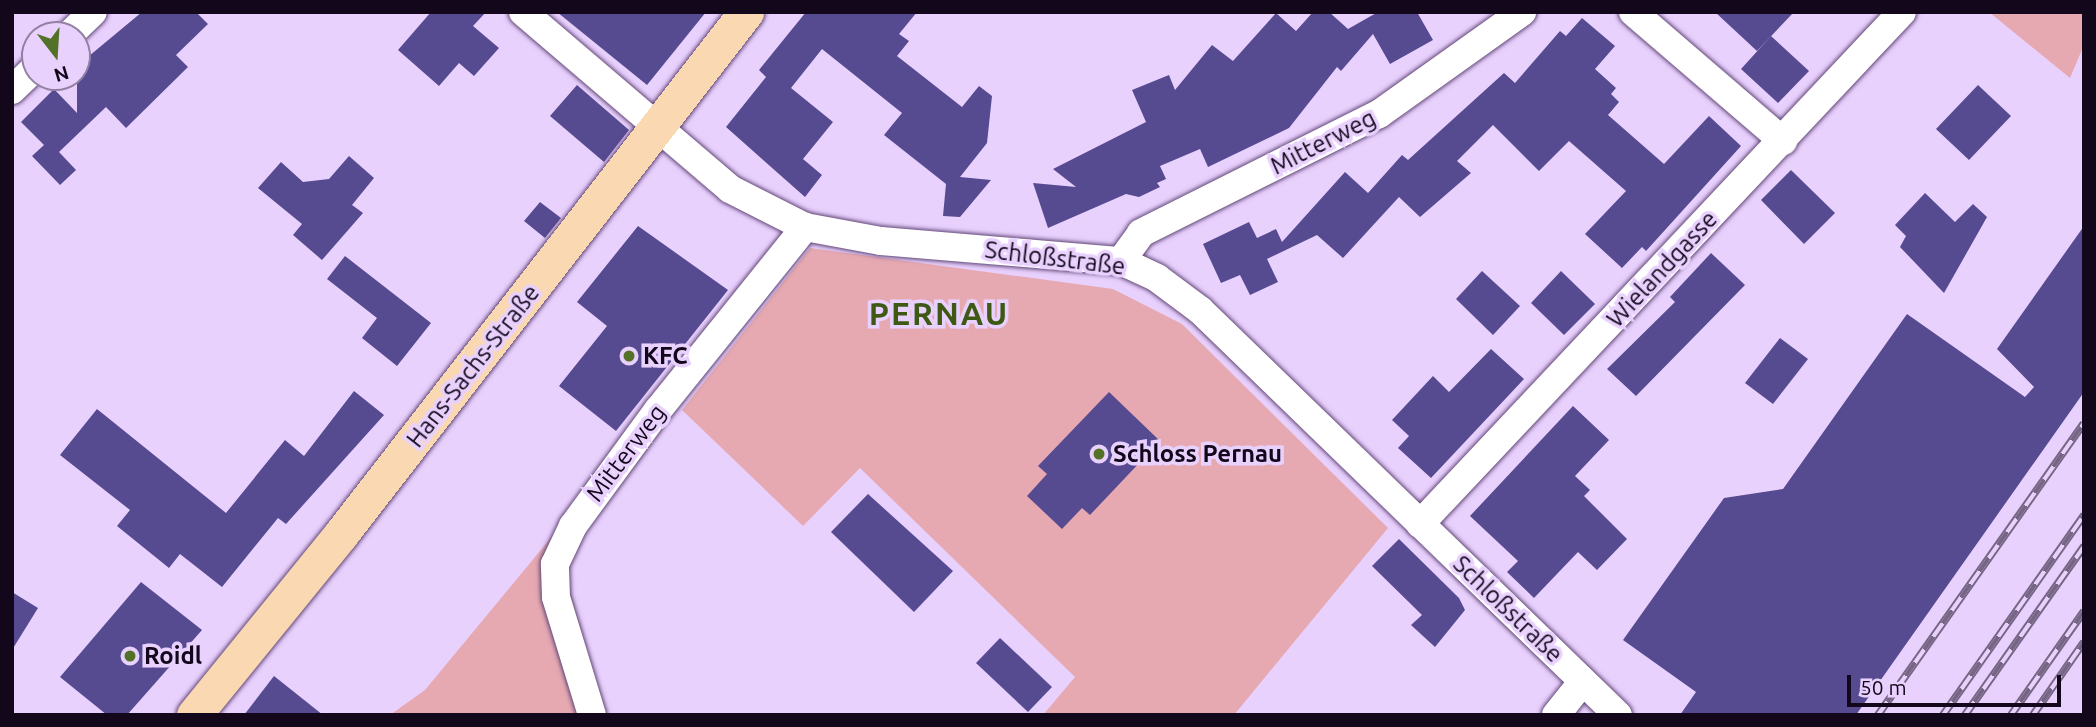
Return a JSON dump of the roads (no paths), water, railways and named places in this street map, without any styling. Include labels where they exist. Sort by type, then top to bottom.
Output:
[{"type":"main road","name":"Hans-Sachs-Straße","points":[[194,715],[746,12]]},
{"type":"street","name":"Schloßstraße","points":[[523,12],[730,189],[805,227],[881,241],[1121,261],[1157,278],[1200,310],[1583,681],[1556,715]]},
{"type":"street","name":"Mitterweg","points":[[1121,261],[1141,233],[1379,114],[1522,12]]},
{"type":"street","points":[[1633,12],[1783,141]]},
{"type":"street","name":"Wielandgasse","points":[[1420,524],[1902,12]]},
{"type":"street","name":"Mitterweg","points":[[592,715],[556,597],[555,564],[573,526],[658,410],[805,227]]},
{"type":"street","points":[[1583,681],[1618,715]]},
{"type":"railway","points":[[1878,715],[2084,423]]},
{"type":"railway","points":[[1943,715],[2084,515]]},
{"type":"railway","points":[[1965,715],[2084,546]]},
{"type":"railway","points":[[2011,715],[2084,611]]},
{"type":"railway","points":[[2033,715],[2084,642]]},
{"type":"place","name":"KFC","points":[[629,356]]},
{"type":"place","name":"Schloss Pernau","points":[[1099,454]]},
{"type":"place","name":"Roidl","points":[[130,656]]},
{"type":"district","name":"PERNAU","points":[[939,313]]}]
